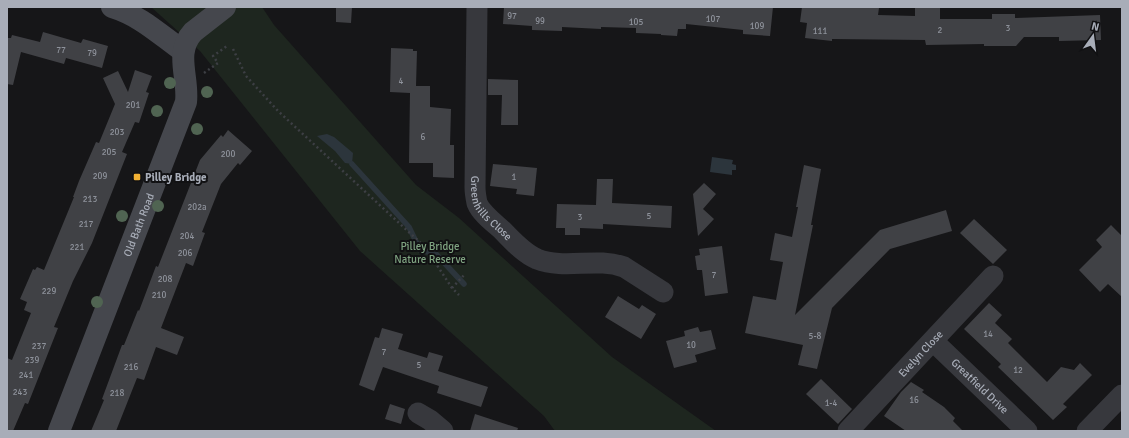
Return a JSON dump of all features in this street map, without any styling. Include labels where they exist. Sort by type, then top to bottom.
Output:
[{"type":"street","points":[[112,7],[124,10],[138,17],[183,51],[189,37],[225,7]]},
{"type":"street","name":"Greenhills Close","points":[[477,7],[475,187],[478,203],[487,216],[526,253],[536,259],[559,264],[618,265],[624,267],[663,292]]},
{"type":"street","name":"Old Bath Road","points":[[59,431],[186,102],[187,91],[183,51]]},
{"type":"street","name":"Evelyn Close","points":[[848,431],[993,276]]},
{"type":"street","name":"Greatfield Drive","points":[[933,341],[1027,431]]},
{"type":"street","points":[[1087,431],[1122,395]]},
{"type":"street","points":[[418,413],[430,420],[443,431]]},
{"type":"path","points":[[199,76],[218,63],[213,56],[227,46]]},
{"type":"path","points":[[232,49],[246,76],[278,111],[414,236],[428,252],[459,296]]},
{"type":"path","points":[[452,288],[465,274]]},
{"type":"green space","name":"Pilley Bridge Nature Reserve","points":[[151,7],[262,7],[274,25],[416,185],[459,218],[612,357],[716,431],[555,431],[544,416],[360,251],[200,51]]},
{"type":"shaded area","points":[[327,134],[334,137],[353,153],[352,164],[345,163],[335,151],[317,136]]},
{"type":"shaded area","points":[[712,157],[733,160],[732,164],[736,165],[736,170],[732,170],[732,175],[710,172]]},
{"type":"building","points":[[336,7],[352,7],[351,23],[336,22]]},
{"type":"building","points":[[504,7],[773,7],[770,36],[743,34],[743,30],[686,24],[686,29],[678,29],[677,36],[636,33],[636,28],[601,27],[601,29],[562,27],[562,31],[532,30],[532,26],[503,24]]},
{"type":"building","points":[[802,7],[879,8],[878,15],[915,16],[915,7],[940,7],[940,19],[992,19],[992,14],[1015,14],[1015,18],[1100,15],[1101,40],[1059,41],[1059,37],[1024,37],[1016,46],[984,46],[984,44],[926,45],[925,40],[832,39],[832,41],[805,38],[807,23],[800,22]]},
{"type":"building","points":[[43,32],[81,43],[83,39],[108,46],[102,68],[66,58],[64,64],[21,52],[13,85],[7,84],[7,38],[11,38],[12,35],[40,42]]},
{"type":"building","points":[[391,48],[413,49],[413,51],[417,51],[416,86],[430,86],[430,107],[451,109],[450,145],[454,145],[454,178],[433,177],[433,163],[409,163],[410,93],[390,92]]},
{"type":"building","points":[[135,70],[152,76],[146,92],[149,93],[139,123],[135,122],[122,152],[127,154],[92,243],[73,281],[54,327],[58,328],[28,404],[25,403],[13,431],[7,431],[7,358],[12,360],[31,313],[24,310],[27,302],[20,299],[33,269],[35,270],[37,267],[44,270],[74,197],[79,181],[96,142],[99,143],[115,104],[103,78],[118,71],[128,92]]},
{"type":"building","points":[[488,79],[518,80],[518,125],[501,125],[502,95],[488,95]]},
{"type":"building","points":[[228,130],[252,151],[240,165],[238,163],[221,184],[202,232],[205,233],[193,266],[186,263],[161,328],[184,337],[177,355],[156,347],[144,380],[137,378],[116,431],[91,431],[104,400],[102,399],[122,345],[124,345],[138,310],[139,311],[156,266],[158,267],[200,160],[221,135],[223,137]]},
{"type":"building","points":[[493,164],[537,168],[534,196],[516,194],[517,189],[490,186]]},
{"type":"building","points":[[804,165],[821,169],[811,225],[813,225],[795,315],[880,230],[946,210],[952,231],[890,249],[832,308],[817,369],[798,365],[803,345],[745,333],[753,296],[776,300],[783,262],[770,260],[775,233],[792,237]]},
{"type":"building","points":[[597,179],[613,179],[612,203],[672,206],[671,228],[603,224],[603,229],[580,228],[580,235],[565,235],[565,228],[556,228],[557,204],[596,205]]},
{"type":"building","points":[[704,183],[716,194],[703,209],[714,219],[698,236],[693,194]]},
{"type":"building","points":[[974,219],[1007,250],[993,264],[960,233]]},
{"type":"building","points":[[1111,225],[1122,236],[1122,297],[1108,284],[1100,292],[1079,270],[1102,247],[1096,240]]},
{"type":"building","points":[[722,246],[728,293],[705,296],[702,270],[697,270],[695,256],[700,255],[699,249]]},
{"type":"building","points":[[618,296],[639,309],[642,305],[656,314],[641,339],[605,317]]},
{"type":"building","points":[[989,303],[1002,315],[995,323],[1012,339],[1008,343],[1047,382],[1061,367],[1074,370],[1080,363],[1092,375],[1063,404],[1067,407],[1053,420],[998,367],[1001,364],[964,329]]},
{"type":"building","points":[[698,327],[700,332],[711,330],[716,349],[695,355],[697,362],[674,368],[666,341],[685,336],[684,331]]},
{"type":"building","points":[[382,328],[403,334],[398,349],[427,358],[429,352],[443,356],[438,371],[488,387],[481,407],[437,393],[439,386],[383,367],[374,391],[359,385],[375,337],[379,338]]},
{"type":"building","points":[[821,379],[852,409],[838,424],[806,394]]},
{"type":"building","points":[[911,382],[924,390],[922,392],[944,407],[955,418],[953,421],[963,431],[906,431],[884,416],[901,392]]},
{"type":"building","points":[[390,404],[405,409],[401,424],[385,419]]},
{"type":"building","points":[[475,414],[518,428],[517,431],[470,431]]},
{"type":"waterway","points":[[352,164],[409,227],[420,250],[436,254],[464,284]]},
{"type":"place","name":"Pilley Bridge","points":[[137,177]]}]
